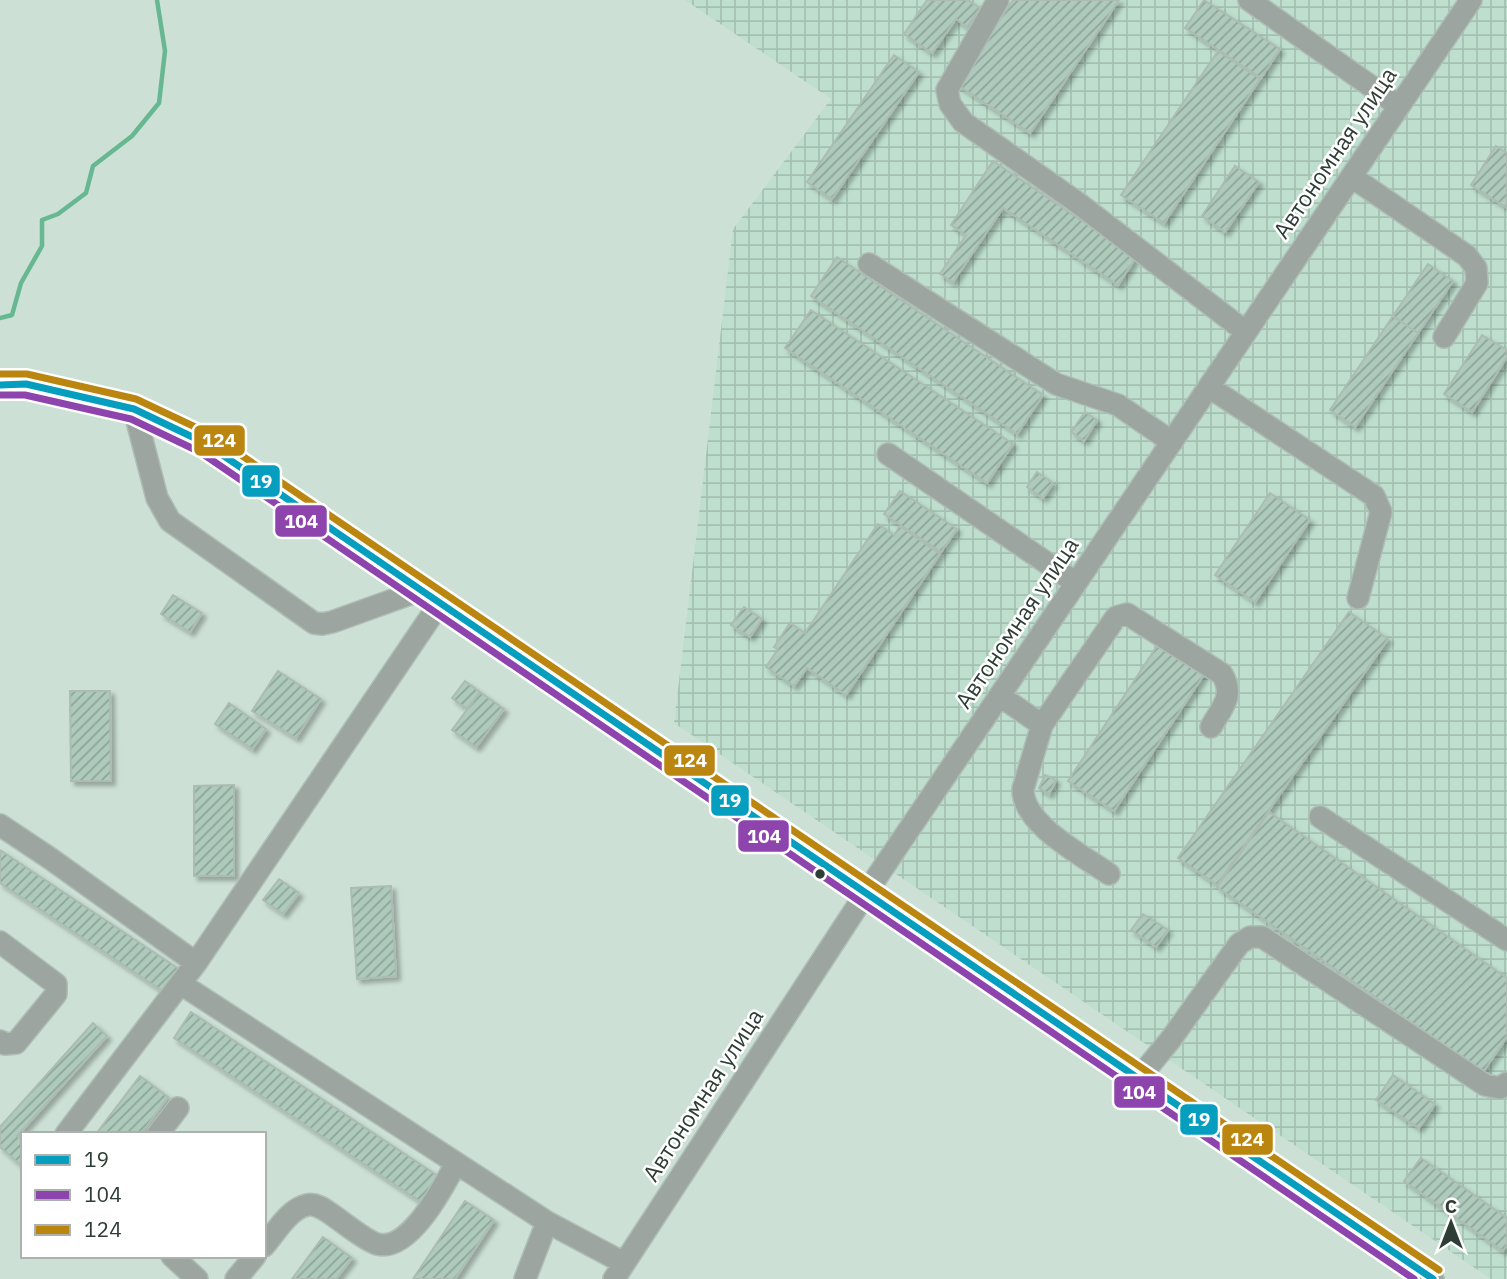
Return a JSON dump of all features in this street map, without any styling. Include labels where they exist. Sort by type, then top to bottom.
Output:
[{"type":"street","points":[[998,0],[947,90],[950,104],[964,122],[1078,203],[1246,332]]},
{"type":"street","points":[[1249,0],[1399,106]]},
{"type":"street","name":"Автономная улица","points":[[621,1274],[866,893],[1471,0]]},
{"type":"street","points":[[1352,177],[1467,256],[1476,268],[1478,283],[1444,337]]},
{"type":"street","points":[[869,264],[1056,384],[1118,405],[1172,442]]},
{"type":"street","points":[[0,385],[26,384],[134,410],[205,443],[1433,1279]]},
{"type":"street","points":[[1209,387],[1374,496],[1381,512],[1358,598]]},
{"type":"street","points":[[134,410],[157,498],[170,521],[314,623],[331,622],[421,590]]},
{"type":"street","points":[[888,454],[1076,583]]},
{"type":"street","points":[[68,1132],[196,963],[440,603]]},
{"type":"street","points":[[1109,874],[1048,831],[1027,809],[1023,789],[1042,725],[1116,617],[1127,614],[1222,674],[1229,686],[1229,694],[1211,727]]},
{"type":"street","points":[[1000,696],[1042,725]]},
{"type":"street","points":[[1320,817],[1507,940]]},
{"type":"street","points":[[0,825],[196,963]]},
{"type":"street","points":[[1138,1079],[1171,1039],[1239,944],[1250,937],[1262,937],[1485,1085],[1500,1088],[1507,1083]]},
{"type":"street","points":[[0,942],[56,984],[57,988],[56,994],[16,1043],[5,1044],[0,1041]]},
{"type":"street","points":[[181,984],[547,1222],[621,1274]]},
{"type":"street","points":[[160,1132],[178,1108]]},
{"type":"street","points":[[266,1244],[297,1209],[310,1204],[322,1207],[375,1244],[388,1245],[400,1240],[423,1217],[456,1163]]},
{"type":"street","points":[[525,1279],[547,1222]]},
{"type":"street","points":[[174,1258],[197,1279]]},
{"type":"street","points":[[236,1279],[253,1258]]},
{"type":"shaded area","points":[[685,0],[1507,0],[1507,1279],[1491,1279],[674,723],[733,229],[831,99]]},
{"type":"building","points":[[927,0],[968,0],[980,8],[967,27],[956,19],[932,53],[904,34]]},
{"type":"building","points":[[1013,0],[1119,0],[1030,133],[956,84]]},
{"type":"building","points":[[1204,0],[1280,49],[1261,78],[1185,28]]},
{"type":"building","points":[[1218,51],[1260,79],[1164,223],[1121,195]]},
{"type":"building","points":[[894,55],[919,72],[832,199],[807,182]]},
{"type":"building","points":[[1496,146],[1507,153],[1507,208],[1471,185]]},
{"type":"building","points":[[993,161],[1136,257],[1118,285],[1003,208],[953,282],[940,274],[966,235],[951,225]]},
{"type":"building","points":[[1235,166],[1259,182],[1225,232],[1202,216]]},
{"type":"building","points":[[837,257],[1043,395],[1017,434],[811,296]]},
{"type":"building","points":[[1428,264],[1453,281],[1418,333],[1393,316]]},
{"type":"building","points":[[811,310],[1013,444],[987,483],[785,348]]},
{"type":"building","points":[[1393,316],[1418,333],[1355,427],[1330,410]]},
{"type":"building","points":[[1482,335],[1507,350],[1507,357],[1472,412],[1444,394]]},
{"type":"building","points":[[1085,412],[1097,420],[1084,441],[1071,432]]},
{"type":"building","points":[[1037,472],[1053,483],[1043,498],[1027,487]]},
{"type":"building","points":[[900,491],[957,529],[941,552],[884,514]]},
{"type":"building","points":[[1270,493],[1310,520],[1255,602],[1215,575]]},
{"type":"building","points":[[878,524],[894,535],[900,526],[940,554],[846,695],[807,668],[794,686],[766,667],[778,649],[774,647],[790,623],[805,633]]},
{"type":"building","points":[[173,595],[202,613],[190,632],[161,614]]},
{"type":"building","points":[[744,607],[762,619],[750,637],[731,625]]},
{"type":"building","points":[[1349,612],[1388,639],[1217,885],[1178,858]]},
{"type":"building","points":[[1161,640],[1207,670],[1114,811],[1068,781]]},
{"type":"building","points":[[278,671],[321,699],[296,738],[252,711]]},
{"type":"building","points":[[465,681],[480,692],[467,709],[452,698]]},
{"type":"building","points":[[70,691],[110,691],[111,781],[71,781]]},
{"type":"building","points":[[480,692],[504,709],[476,747],[452,730]]},
{"type":"building","points":[[229,703],[266,729],[252,749],[215,724]]},
{"type":"building","points":[[1045,775],[1056,780],[1049,794],[1039,788]]},
{"type":"building","points":[[234,785],[234,876],[194,876],[194,786]]},
{"type":"building","points":[[1269,812],[1507,978],[1507,1037],[1483,1072],[1217,887]]},
{"type":"building","points":[[0,850],[179,969],[164,992],[0,883]]},
{"type":"building","points":[[279,879],[299,893],[283,914],[263,900]]},
{"type":"building","points":[[391,886],[396,976],[357,979],[351,888]]},
{"type":"building","points":[[1143,914],[1168,930],[1156,947],[1131,930]]},
{"type":"building","points":[[191,1012],[444,1180],[427,1206],[174,1038]]},
{"type":"building","points":[[93,1023],[107,1036],[17,1136],[21,1139],[21,1165],[0,1147],[0,1127]]},
{"type":"building","points":[[1393,1075],[1435,1104],[1419,1128],[1376,1100]]},
{"type":"building","points":[[140,1076],[168,1097],[142,1132],[98,1132]]},
{"type":"building","points":[[1421,1158],[1507,1218],[1507,1245],[1503,1251],[1404,1181]]},
{"type":"building","points":[[465,1201],[494,1220],[455,1279],[413,1279]]},
{"type":"building","points":[[323,1237],[352,1258],[336,1279],[292,1279]]},
{"type":"waterway","points":[[0,318],[12,315],[21,283],[42,246],[42,220],[58,214],[86,193],[93,166],[132,136],[159,103],[165,51],[157,0]]},
{"type":"transit line","name":"124","points":[[0,374],[27,374],[136,399],[210,434],[1439,1270]]},
{"type":"transit line","name":"19","points":[[0,385],[26,384],[134,409],[205,443],[1433,1279]]},
{"type":"transit line","name":"104","points":[[0,395],[25,395],[131,419],[200,452],[1414,1279]]}]
